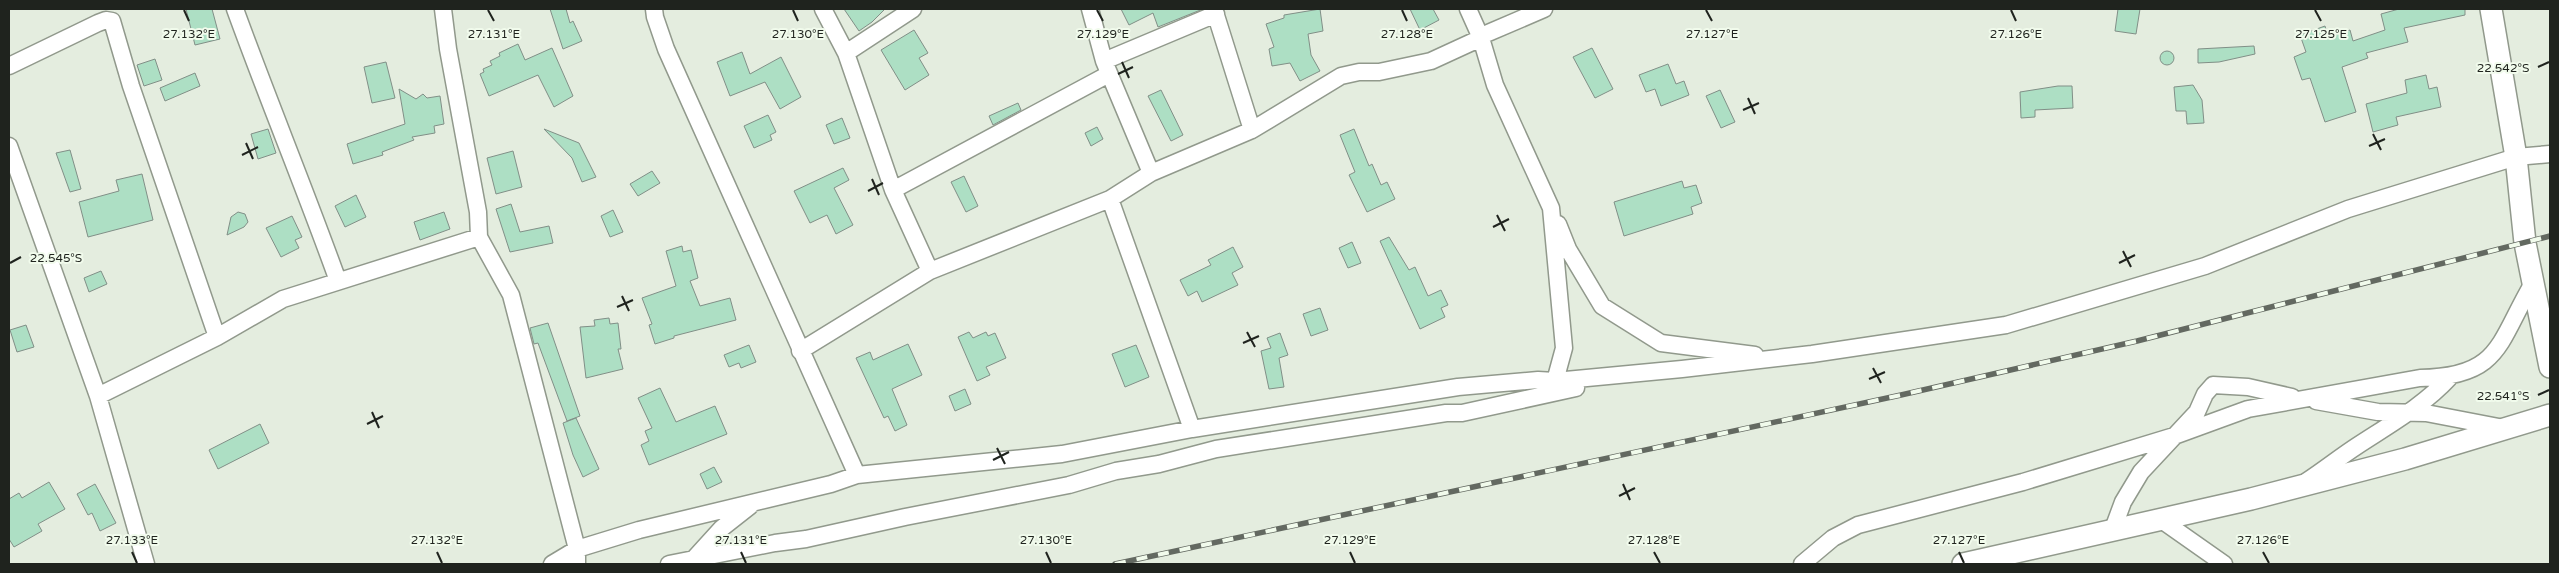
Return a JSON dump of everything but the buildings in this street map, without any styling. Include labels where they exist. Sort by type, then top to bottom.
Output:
[{"type":"street","points":[[235,9],[261,83],[301,177],[338,281]]},
{"type":"street","points":[[443,9],[448,49],[478,212],[479,237],[511,295],[577,556]]},
{"type":"street","points":[[654,9],[666,49],[857,475]]},
{"type":"street","points":[[823,9],[846,53],[893,190],[930,271]]},
{"type":"street","points":[[846,53],[913,9]]},
{"type":"street","points":[[1090,9],[1107,67],[1151,173]]},
{"type":"street","points":[[1468,9],[1482,38],[1495,85],[1568,249],[1602,306],[1661,343],[1726,350],[1774,358]]},
{"type":"street","points":[[800,351],[930,271],[1110,199],[1151,173],[1252,130],[1341,76],[1359,72],[1380,72],[1431,61],[1482,38],[1481,36],[1544,9]]},
{"type":"street","points":[[2491,9],[2516,157],[2525,243],[2550,367]]},
{"type":"street","points":[[893,190],[1107,67],[1215,11],[1252,130]]},
{"type":"street","points":[[9,66],[98,23],[106,20],[112,21],[131,86],[217,337]]},
{"type":"street","points":[[9,146],[98,396],[146,564]]},
{"type":"street","points":[[552,564],[753,503],[831,484],[857,475],[1062,454],[1192,429],[1458,387],[1602,378],[1774,358],[2006,325],[2205,266],[2348,209],[2516,157],[2550,154]]},
{"type":"street","points":[[1110,199],[1192,429]]},
{"type":"street","points":[[1551,208],[1564,348],[1555,381]]},
{"type":"street","points":[[98,396],[217,337],[284,299],[479,237]]},
{"type":"street","points":[[1802,564],[1832,538],[1858,525],[2023,482],[2174,436],[2248,409],[2420,378],[2449,378],[2481,365],[2500,347],[2533,283]]},
{"type":"street","points":[[668,564],[691,562],[775,543],[806,539],[1070,485],[1116,471],[1158,464],[1216,449],[1446,413],[1462,413],[1522,398],[1572,390],[1602,378]]},
{"type":"street","points":[[2299,487],[2434,394],[2449,378]]},
{"type":"street","points":[[2113,530],[2123,502],[2141,472],[2197,412],[2205,394],[2213,385],[2248,387],[2343,407],[2406,414],[2426,413],[2504,428]]},
{"type":"street","points":[[1963,564],[2299,487],[2405,459],[2550,415]]},
{"type":"street","points":[[691,562],[722,528],[753,503]]},
{"type":"street","points":[[2160,519],[2224,564]]},
{"type":"railway","points":[[1115,564],[1901,395],[2137,341],[2550,236]]}]
